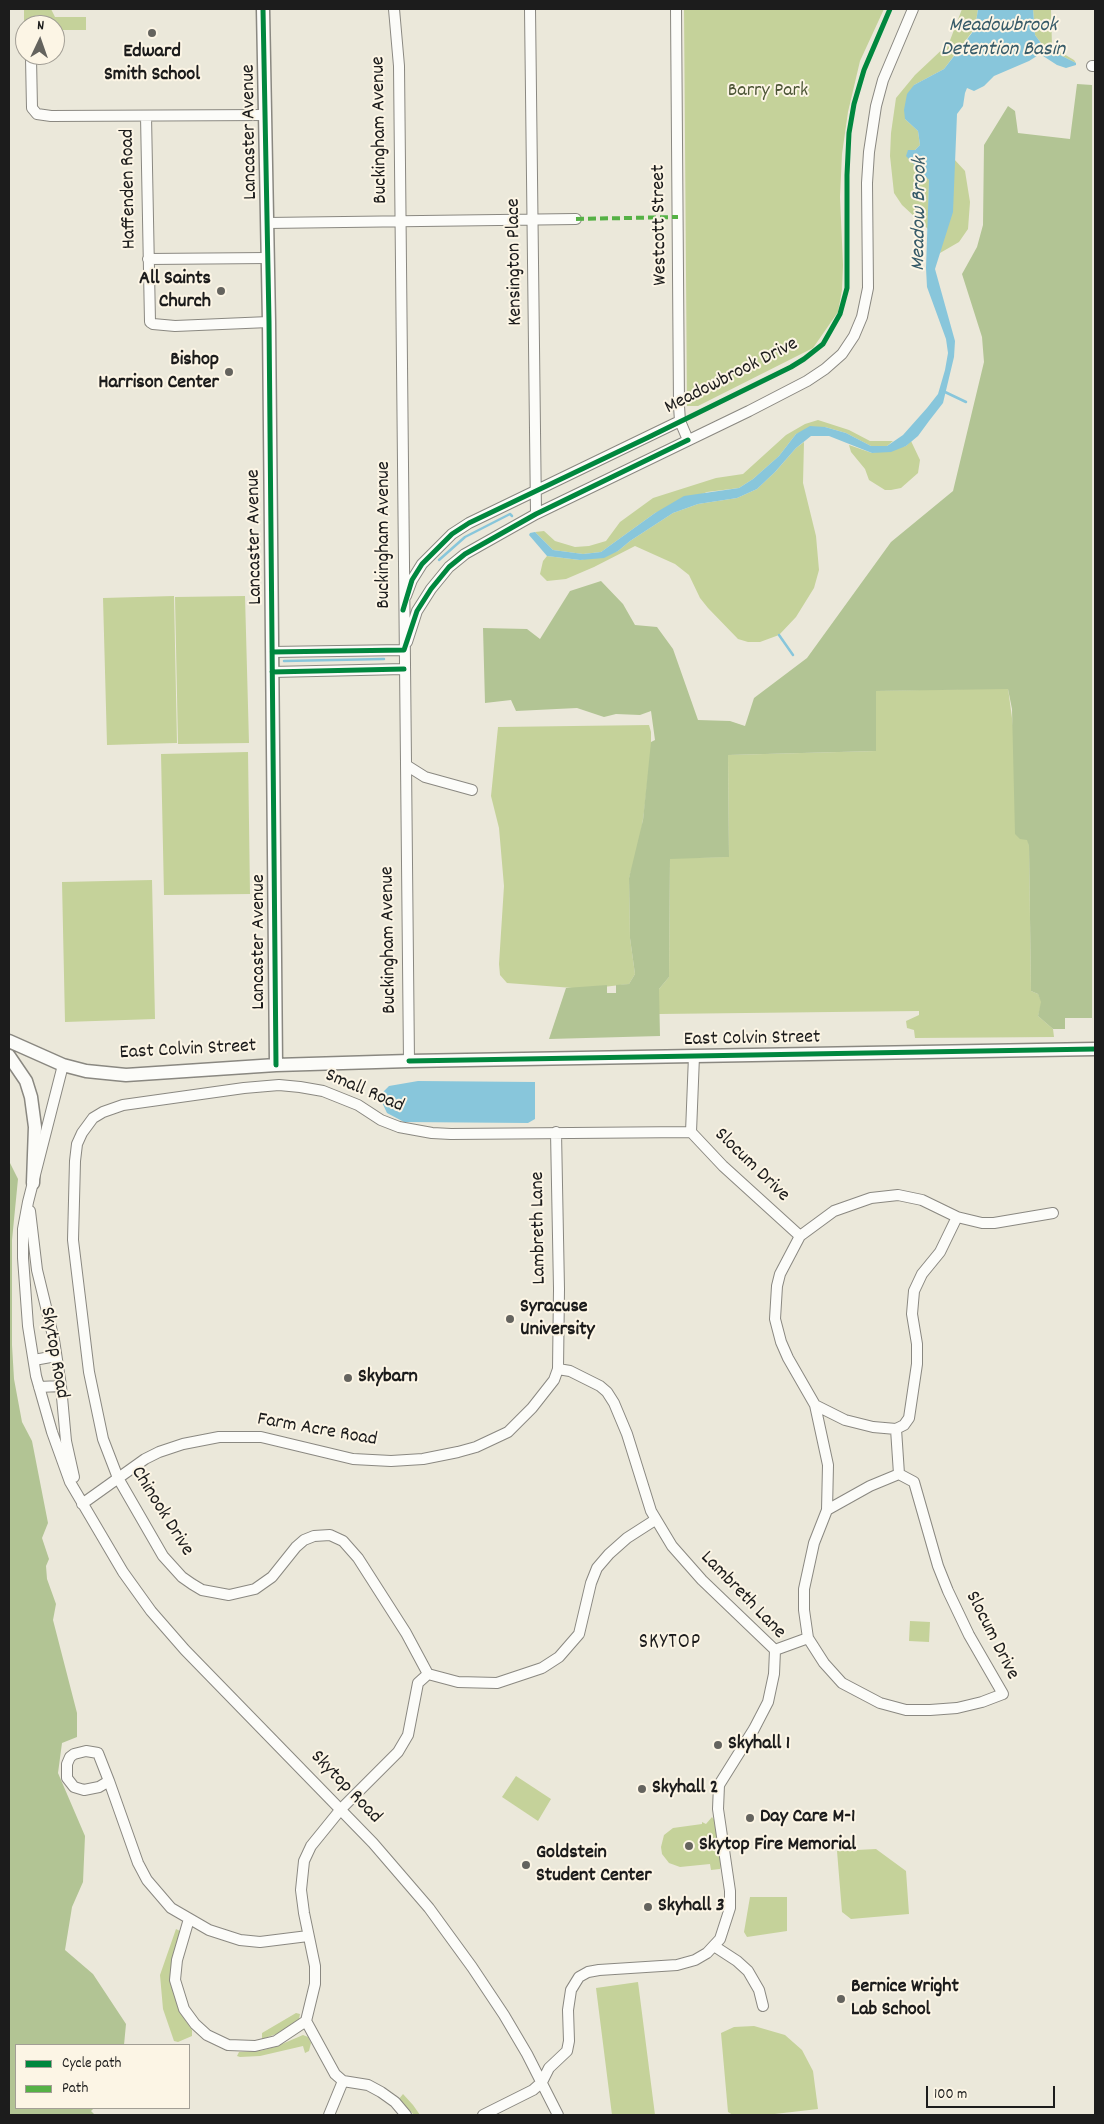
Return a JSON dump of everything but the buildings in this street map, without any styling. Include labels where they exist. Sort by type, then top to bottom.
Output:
[{"type":"street","name":"Lancaster Avenue","points":[[263,9],[269,322],[276,1065]]},
{"type":"street","name":"Buckingham Avenue","points":[[394,9],[399,66],[403,610],[410,1061]]},
{"type":"street","name":"Kensington Place","points":[[530,9],[536,514]]},
{"type":"street","name":"Westcott Street","points":[[676,9],[680,421],[688,440]]},
{"type":"street","name":"Meadowbrook Drive","points":[[404,650],[417,610],[431,589],[449,568],[465,554],[536,514],[757,407],[825,369],[842,354],[854,336],[862,317],[868,288],[867,183],[869,152],[876,106],[883,80],[913,9]]},
{"type":"street","points":[[32,65],[32,108],[37,114],[51,116],[266,115]]},
{"type":"street","name":"Haffenden Road","points":[[146,116],[149,320],[153,324],[175,326],[269,322]]},
{"type":"street","points":[[267,223],[576,219]]},
{"type":"street","points":[[148,259],[268,258]]},
{"type":"street","name":"Meadowbrook Drive","points":[[403,610],[412,580],[422,564],[438,546],[469,523],[680,421]]},
{"type":"street","points":[[272,652],[404,650]]},
{"type":"street","points":[[272,672],[404,669]]},
{"type":"street","points":[[406,764],[436,782],[472,790]]},
{"type":"street","name":"East Colvin Street","points":[[9,1042],[64,1065],[86,1071],[126,1075],[276,1065],[410,1061],[1095,1049]]},
{"type":"street","points":[[9,1056],[26,1081],[31,1098],[35,1127],[33,1183]]},
{"type":"street","name":"Slocum Drive","points":[[694,1056],[692,1132],[723,1166],[800,1236]]},
{"type":"street","name":"Skytop Road","points":[[64,1065],[28,1202],[23,1229],[23,1258],[28,1326],[51,1430],[70,1482],[122,1572],[165,1628],[342,1809],[402,1875],[429,1908],[504,2015],[542,2082],[558,2115]]},
{"type":"street","name":"Small Road","points":[[73,1240],[77,1144],[82,1133],[93,1118],[103,1112],[123,1105],[244,1088],[278,1085],[300,1086],[323,1091],[358,1105],[381,1120],[414,1131],[451,1134],[692,1132]]},
{"type":"street","name":"Lambreth Lane","points":[[483,2115],[505,2106],[533,2090],[542,2082],[550,2068],[567,2051],[569,2041],[568,2010],[571,1990],[579,1977],[588,1972],[599,1970],[677,1965],[695,1960],[714,1946],[726,1925],[730,1908],[730,1891],[718,1809],[719,1785],[754,1729],[768,1702],[774,1674],[775,1650],[702,1580],[672,1546],[655,1520],[627,1434],[614,1403],[600,1386],[570,1371],[558,1369],[559,1307],[556,1132]]},
{"type":"street","name":"Slocum Drive","points":[[899,1474],[914,1482],[938,1566],[948,1591],[969,1635],[1003,1694],[965,1706],[930,1710],[906,1710],[880,1703],[842,1684],[824,1663],[808,1638],[804,1610],[804,1589],[814,1543],[827,1510],[828,1464],[815,1405],[781,1342],[775,1319],[776,1294],[780,1274],[800,1236],[834,1211],[858,1202],[883,1196],[898,1195],[922,1200],[957,1217],[982,1223],[994,1223],[1053,1213]]},
{"type":"street","name":"Skytop Road","points":[[28,1202],[37,1270],[61,1386],[66,1441],[74,1480],[82,1504]]},
{"type":"street","points":[[815,1405],[845,1420],[873,1427],[896,1429],[904,1425],[909,1418],[915,1386],[917,1344],[912,1314],[914,1291],[922,1274],[940,1252],[957,1217]]},
{"type":"street","name":"Chinook Drive","points":[[73,1240],[89,1372],[103,1439],[118,1478],[164,1556],[182,1577],[202,1590],[215,1594],[229,1595],[242,1593],[265,1584],[304,1540],[314,1536],[330,1535],[343,1541],[358,1558],[406,1633],[428,1674]]},
{"type":"street","points":[[37,1360],[56,1356]]},
{"type":"street","name":"Farm Acre Road","points":[[82,1504],[159,1452],[183,1444],[236,1436],[260,1437],[369,1461],[423,1459],[476,1447],[508,1432],[554,1380],[558,1369]]},
{"type":"street","points":[[42,1387],[61,1386]]},
{"type":"street","points":[[827,1510],[870,1486],[899,1474],[896,1429]]},
{"type":"street","points":[[406,2115],[395,2102],[368,2085],[343,2081],[335,2074],[306,2021],[315,1984],[315,1966],[301,1890],[304,1861],[316,1840],[342,1809],[398,1752],[408,1735],[418,1683],[428,1674],[458,1682],[497,1684],[542,1668],[559,1657],[579,1634],[591,1583],[597,1568],[627,1538],[655,1520]]},
{"type":"street","points":[[775,1650],[808,1638]]},
{"type":"street","points":[[109,1782],[99,1787],[84,1790],[74,1787],[67,1778],[67,1764],[70,1757],[86,1751],[98,1753],[109,1782],[138,1863],[147,1880],[171,1908],[209,1930],[240,1940],[260,1942],[308,1936]]},
{"type":"street","points":[[189,1920],[177,1960],[175,1980],[184,2009],[195,2024],[207,2035],[228,2045],[255,2046],[276,2041],[306,2021]]},
{"type":"street","points":[[714,1946],[737,1961],[748,1972],[759,1990],[763,2006]]},
{"type":"street","points":[[329,2115],[343,2081]]},
{"type":"green space","points":[[24,9],[51,9],[54,15],[24,15]]},
{"type":"green space","name":"Barry Park","points":[[684,9],[884,9],[860,61],[848,112],[842,154],[840,197],[843,265],[842,290],[838,312],[813,348],[698,406],[687,406]]},
{"type":"green space","points":[[962,9],[978,9],[975,28],[944,69],[914,85],[905,119],[918,131],[920,145],[915,150],[929,180],[928,229],[902,205],[894,193],[890,156],[896,98],[915,75],[949,43]]},
{"type":"green space","points":[[1033,9],[1051,9],[1052,47],[1076,63],[1044,47],[1035,35]]},
{"type":"green space","points":[[65,17],[86,17],[86,30],[65,30]]},
{"type":"green space","points":[[1077,84],[1092,85],[1092,1018],[1065,1018],[1065,1029],[1053,1029],[1038,1016],[1041,1002],[1038,994],[1031,991],[1029,846],[1027,840],[1020,839],[1015,834],[1012,709],[1008,689],[876,691],[876,751],[728,755],[729,857],[670,859],[669,977],[659,989],[660,1036],[549,1039],[566,988],[607,985],[607,993],[616,993],[616,985],[629,984],[635,974],[630,938],[629,878],[643,820],[651,742],[655,740],[651,711],[640,715],[616,714],[604,717],[577,708],[516,711],[511,700],[485,703],[483,628],[527,629],[540,639],[570,591],[601,581],[623,604],[635,625],[657,627],[673,649],[698,720],[730,721],[745,726],[754,698],[807,658],[891,542],[953,491],[984,362],[982,337],[962,274],[977,247],[983,225],[984,145],[1008,106],[1015,111],[1018,133],[1070,139]]},
{"type":"green space","points":[[954,159],[965,171],[970,202],[968,229],[959,242],[940,253]]},
{"type":"green space","points":[[818,420],[849,430],[870,441],[893,441],[887,446],[871,446],[846,433],[825,427],[796,434],[779,456],[753,479],[739,488],[707,492],[655,513],[601,552],[583,554],[553,550],[535,532],[544,531],[555,541],[575,547],[589,546],[606,541],[620,522],[653,498],[716,478],[743,474],[786,435],[805,424]]},
{"type":"green space","points":[[911,441],[920,460],[918,473],[901,488],[891,490],[885,490],[869,480],[865,469],[851,452],[849,445],[872,453],[906,446]]},
{"type":"green space","points":[[804,442],[803,483],[816,536],[819,570],[814,588],[796,617],[779,635],[760,642],[748,642],[738,639],[700,598],[689,575],[675,564],[635,546],[566,579],[547,581],[540,574],[543,561],[547,556],[580,560],[618,551],[673,513],[698,504],[737,498],[757,489]]},
{"type":"green space","points":[[174,596],[177,743],[107,745],[103,598]]},
{"type":"green space","points":[[245,596],[249,743],[178,744],[175,597]]},
{"type":"green space","points":[[1008,688],[1029,846],[1031,991],[1038,994],[1042,1002],[1038,1016],[1053,1029],[1054,1037],[915,1038],[914,1030],[907,1028],[906,1021],[919,1015],[919,1011],[659,1014],[659,989],[669,977],[670,858],[729,857],[728,755],[876,751],[876,691]]},
{"type":"green space","points":[[649,725],[651,751],[644,812],[639,847],[629,878],[630,938],[635,974],[629,984],[586,989],[507,983],[500,975],[499,964],[504,886],[499,828],[491,796],[498,727]]},
{"type":"green space","points":[[248,752],[250,894],[164,895],[161,754]]},
{"type":"green space","points":[[152,880],[155,1019],[65,1022],[62,882]]},
{"type":"green space","points":[[9,1142],[10,1163],[18,1179],[12,1240],[12,1345],[14,1379],[22,1422],[32,1441],[48,1523],[42,1538],[49,1559],[46,1566],[47,1579],[56,1604],[53,1620],[77,1713],[77,1737],[62,1743],[58,1773],[85,1836],[83,1882],[72,1907],[65,1950],[93,1974],[126,2024],[124,2044],[15,2044],[15,2109],[93,2109],[91,2111],[95,2115],[9,2115]]},
{"type":"green space","points":[[910,1621],[930,1622],[929,1642],[909,1641]]},
{"type":"green space","points":[[516,1776],[551,1799],[538,1821],[502,1797]]},
{"type":"green space","points":[[712,1817],[721,1865],[720,1869],[711,1870],[710,1864],[680,1867],[669,1863],[662,1854],[661,1847],[664,1835],[673,1828],[702,1824],[702,1822],[706,1824]]},
{"type":"green space","points":[[876,1849],[906,1871],[909,1914],[851,1919],[842,1912],[837,1851]]},
{"type":"green space","points":[[750,1897],[787,1897],[787,1931],[747,1937],[744,1932]]},
{"type":"green space","points":[[176,1929],[180,1931],[171,1966],[172,1988],[179,2011],[192,2030],[192,2036],[178,2042],[174,2041],[163,2009],[160,1975]]},
{"type":"green space","points":[[638,1982],[655,2115],[612,2115],[596,1988]]},
{"type":"green space","points":[[296,2013],[300,2014],[299,2019],[282,2032],[262,2039],[262,2033]]},
{"type":"green space","points":[[754,2026],[785,2035],[802,2050],[813,2071],[818,2109],[766,2115],[733,2115],[728,2112],[721,2033],[734,2027]]},
{"type":"green space","points":[[303,2035],[308,2037],[311,2043],[309,2051],[305,2053],[303,2046],[260,2056],[237,2056],[239,2052],[260,2051]]},
{"type":"green space","points":[[403,2094],[420,2115],[414,2115],[399,2099]]},
{"type":"water","name":"Meadowbrook Detention Basin","points":[[978,9],[1033,9],[1035,35],[1044,47],[1076,63],[1076,65],[1066,68],[1057,65],[1040,54],[1029,61],[994,76],[984,86],[974,91],[967,88],[963,106],[957,114],[953,212],[935,269],[955,341],[954,357],[943,403],[918,436],[906,446],[891,452],[872,453],[829,436],[811,436],[796,448],[757,489],[737,498],[698,504],[673,513],[618,551],[604,558],[580,560],[547,556],[529,535],[530,533],[535,532],[553,550],[583,554],[601,552],[655,513],[684,496],[739,488],[753,479],[779,456],[796,434],[810,426],[825,427],[846,433],[871,446],[887,446],[903,435],[927,408],[938,394],[948,353],[946,339],[927,287],[929,180],[906,156],[908,150],[915,150],[920,145],[918,131],[905,119],[904,110],[907,94],[914,85],[944,69],[975,29]]},
{"type":"water","points":[[418,1081],[535,1082],[535,1119],[528,1123],[404,1122],[387,1113],[379,1096],[389,1086]]},
{"type":"waterway","points":[[945,392],[966,402]]},
{"type":"waterway","points":[[439,560],[465,537],[510,514],[512,516]]},
{"type":"waterway","points":[[779,635],[793,655]]},
{"type":"waterway","points":[[284,661],[384,659]]},
{"type":"marked path","points":[[576,219],[678,217]]},
{"type":"cycle path","points":[[263,9],[269,322],[276,1065]]},
{"type":"cycle path","points":[[403,610],[412,580],[422,564],[452,534],[469,523],[791,367],[823,344],[840,314],[847,288],[847,175],[849,133],[854,104],[864,70],[890,9]]},
{"type":"cycle path","points":[[272,652],[404,650],[417,611],[431,589],[449,567],[465,554],[536,514],[688,440]]},
{"type":"cycle path","points":[[272,672],[404,669]]},
{"type":"cycle path","points":[[409,1061],[1095,1049]]},
{"type":"place","name":"Edward Smith School","points":[[152,33]]},
{"type":"place","name":"All Saints Church","points":[[221,291]]},
{"type":"place","name":"Bishop Harrison Center","points":[[229,372]]},
{"type":"place","name":"Syracuse University","points":[[510,1319]]},
{"type":"place","name":"Skybarn","points":[[348,1378]]},
{"type":"place","name":"Skyhall 1","points":[[718,1745]]},
{"type":"place","name":"Skyhall 2","points":[[642,1789]]},
{"type":"place","name":"Day Care M-1","points":[[750,1818]]},
{"type":"place","name":"Skytop Fire Memorial","points":[[689,1846]]},
{"type":"place","name":"Goldstein Student Center","points":[[526,1865]]},
{"type":"place","name":"Skyhall 3","points":[[648,1907]]},
{"type":"place","name":"Bernice Wright Lab School","points":[[841,1999]]},
{"type":"district","name":"SKYTOP","points":[[670,1644]]},
{"type":"water label","name":"Meadow Brook","points":[[921,214]]}]
